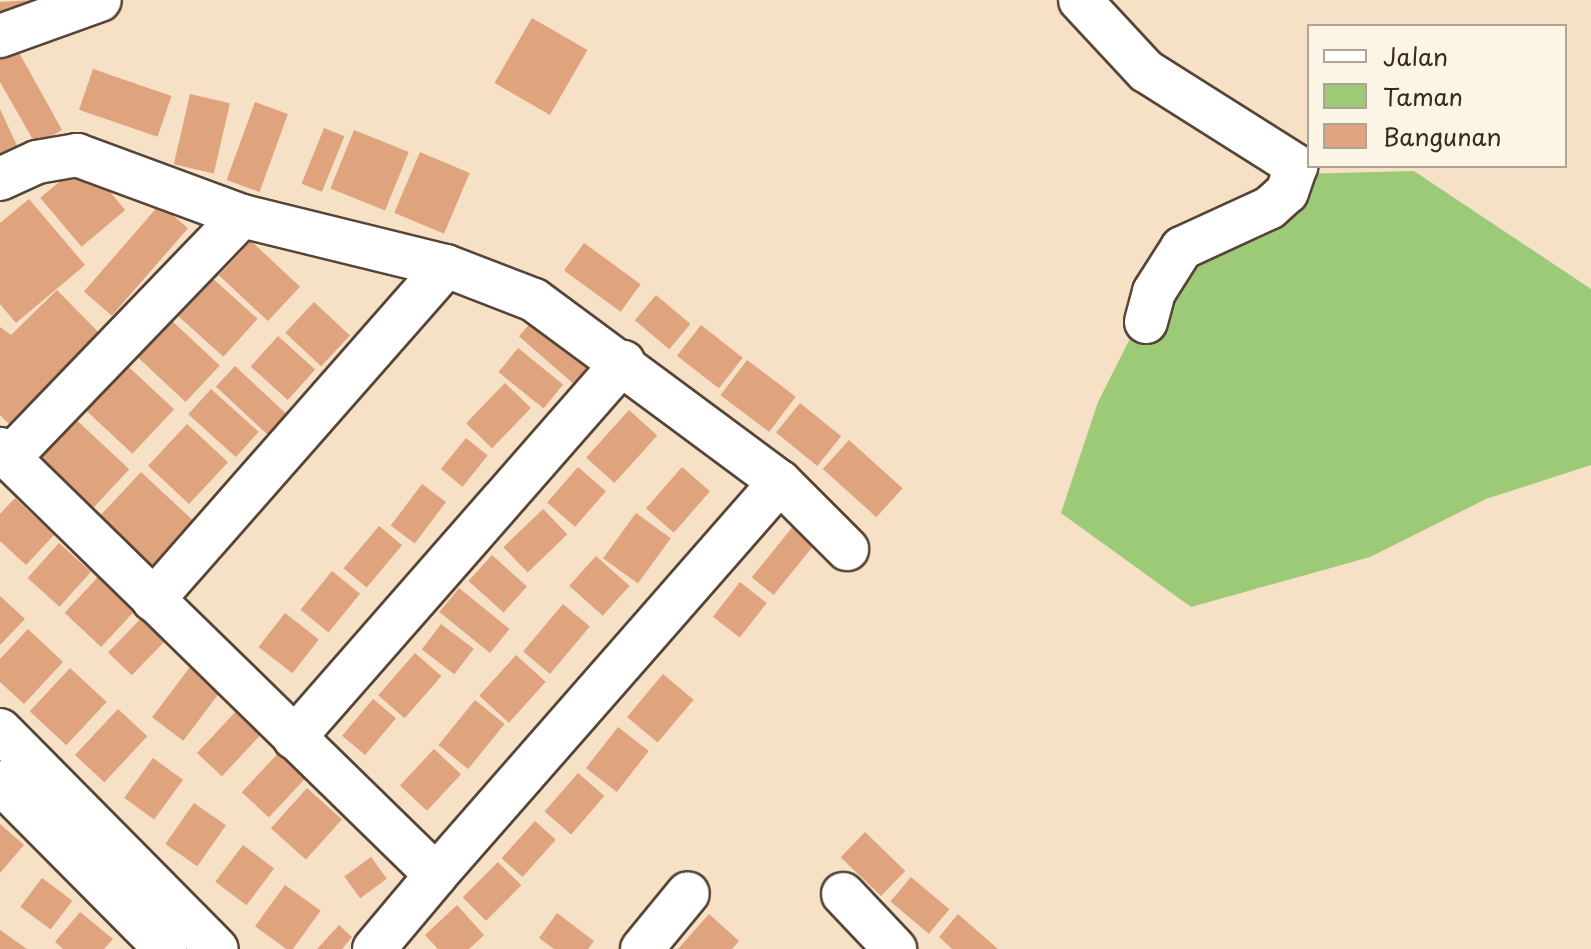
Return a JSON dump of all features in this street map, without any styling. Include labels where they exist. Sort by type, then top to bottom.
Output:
[{"type":"street","points":[[0,36],[100,0]]},
{"type":"street","points":[[1080,0],[1146,71],[1296,166],[1287,192],[1269,208],[1182,248],[1154,292],[1146,322]]},
{"type":"street","points":[[0,179],[62,156],[155,179],[242,216],[446,266],[534,300],[623,362],[780,482],[847,549]]},
{"type":"street","points":[[0,210],[62,156]]},
{"type":"street","points":[[242,216],[4,454],[436,875]]},
{"type":"street","points":[[153,600],[446,266]]},
{"type":"street","points":[[294,738],[623,362]]},
{"type":"street","points":[[374,949],[780,482]]},
{"type":"street","points":[[0,730],[217,949]]},
{"type":"street","points":[[0,782],[166,949]]},
{"type":"street","points":[[642,949],[688,893]]},
{"type":"street","points":[[843,894],[895,949]]},
{"type":"green space","points":[[1414,171],[1591,289],[1591,465],[1486,499],[1370,557],[1191,607],[1061,513],[1098,402],[1145,309],[1298,174]]},
{"type":"building","points":[[33,0],[40,18],[0,32],[0,2]]},
{"type":"building","points":[[532,18],[587,50],[550,115],[494,83]]},
{"type":"building","points":[[17,49],[62,130],[36,145],[0,82],[0,59]]},
{"type":"building","points":[[93,69],[171,96],[157,137],[79,110]]},
{"type":"building","points":[[190,94],[230,103],[214,173],[174,164]]},
{"type":"building","points":[[255,102],[288,114],[260,192],[227,180]]},
{"type":"building","points":[[0,109],[19,150],[0,159]]},
{"type":"building","points":[[324,128],[344,136],[322,192],[302,184]]},
{"type":"building","points":[[354,130],[409,152],[385,211],[330,188]]},
{"type":"building","points":[[420,152],[470,173],[444,234],[394,213]]},
{"type":"building","points":[[84,161],[125,210],[81,247],[40,198]]},
{"type":"building","points":[[29,199],[85,265],[16,323],[0,304],[0,223]]},
{"type":"building","points":[[160,204],[188,228],[112,316],[84,292]]},
{"type":"building","points":[[251,241],[300,287],[268,321],[219,275]]},
{"type":"building","points":[[584,243],[641,284],[621,312],[564,271]]},
{"type":"building","points":[[210,276],[258,319],[223,357],[176,314]]},
{"type":"building","points":[[57,290],[108,342],[16,431],[0,415],[0,327],[11,335]]},
{"type":"building","points":[[656,295],[690,324],[669,349],[635,320]]},
{"type":"building","points":[[314,302],[350,335],[321,366],[285,333]]},
{"type":"building","points":[[170,319],[220,365],[186,402],[136,356]]},
{"type":"building","points":[[534,319],[589,367],[574,384],[519,336]]},
{"type":"building","points":[[701,325],[743,358],[719,388],[677,356]]},
{"type":"building","points":[[278,336],[315,369],[288,400],[251,366]]},
{"type":"building","points":[[518,348],[563,385],[544,409],[498,372]]},
{"type":"building","points":[[117,356],[174,409],[132,454],[75,401]]},
{"type":"building","points":[[747,360],[796,397],[769,432],[721,395]]},
{"type":"building","points":[[235,366],[296,423],[277,444],[216,386]]},
{"type":"building","points":[[505,383],[531,408],[492,448],[466,423]]},
{"type":"building","points":[[211,389],[259,432],[236,457],[188,414]]},
{"type":"building","points":[[800,403],[841,436],[817,466],[776,433]]},
{"type":"building","points":[[629,410],[657,435],[614,483],[586,458]]},
{"type":"building","points":[[70,414],[129,469],[92,509],[33,453]]},
{"type":"building","points":[[187,424],[228,462],[189,504],[148,466]]},
{"type":"building","points":[[466,438],[488,456],[463,487],[441,469]]},
{"type":"building","points":[[849,440],[903,488],[876,517],[823,469]]},
{"type":"building","points":[[578,467],[606,491],[575,527],[547,502]]},
{"type":"building","points":[[682,467],[710,491],[674,533],[646,509]]},
{"type":"building","points":[[141,472],[194,521],[151,566],[99,517]]},
{"type":"building","points":[[422,484],[446,502],[415,544],[391,526]]},
{"type":"building","points":[[15,498],[54,535],[26,565],[0,541],[0,514]]},
{"type":"building","points":[[543,509],[567,534],[528,572],[503,547]]},
{"type":"building","points":[[636,513],[671,538],[638,584],[603,558]]},
{"type":"building","points":[[799,519],[821,537],[774,595],[752,577]]},
{"type":"building","points":[[379,526],[402,545],[367,587],[344,568]]},
{"type":"building","points":[[59,543],[91,572],[60,607],[28,578]]},
{"type":"building","points":[[492,555],[527,586],[504,612],[469,581]]},
{"type":"building","points":[[596,556],[629,586],[603,616],[569,586]]},
{"type":"building","points":[[332,571],[360,594],[329,633],[301,610]]},
{"type":"building","points":[[98,577],[135,611],[101,647],[65,613]]},
{"type":"building","points":[[740,582],[767,603],[740,638],[713,617]]},
{"type":"building","points":[[459,588],[510,629],[490,653],[439,612]]},
{"type":"building","points":[[0,596],[25,619],[0,645]]},
{"type":"building","points":[[563,604],[590,626],[550,674],[523,651]]},
{"type":"building","points":[[149,610],[173,633],[132,675],[108,652]]},
{"type":"building","points":[[285,613],[319,639],[292,673],[259,647]]},
{"type":"building","points":[[441,624],[474,649],[454,674],[422,650]]},
{"type":"building","points":[[28,629],[63,662],[24,704],[0,682],[0,659]]},
{"type":"building","points":[[415,653],[441,676],[405,718],[378,695]]},
{"type":"building","points":[[516,655],[546,682],[509,723],[479,696]]},
{"type":"building","points":[[196,659],[227,682],[183,741],[152,717]]},
{"type":"building","points":[[70,668],[107,702],[66,745],[30,711]]},
{"type":"building","points":[[663,674],[694,700],[658,743],[627,717]]},
{"type":"building","points":[[373,699],[396,718],[365,755],[342,736]]},
{"type":"building","points":[[475,700],[505,724],[468,769],[438,745]]},
{"type":"building","points":[[240,707],[265,730],[222,776],[197,753]]},
{"type":"building","points":[[118,709],[147,736],[104,782],[75,755]]},
{"type":"building","points":[[618,727],[649,751],[617,792],[586,768]]},
{"type":"building","points":[[282,749],[309,774],[269,817],[242,792]]},
{"type":"building","points":[[434,749],[461,774],[427,811],[400,786]]},
{"type":"building","points":[[153,758],[183,780],[154,819],[124,798]]},
{"type":"building","points":[[578,773],[604,796],[571,834],[545,811]]},
{"type":"building","points":[[307,788],[342,819],[306,860],[271,828]]},
{"type":"building","points":[[194,803],[226,825],[197,866],[165,844]]},
{"type":"building","points":[[535,821],[556,840],[522,877],[502,858]]},
{"type":"building","points":[[0,824],[24,845],[0,873]]},
{"type":"building","points":[[865,832],[905,871],[881,896],[841,857]]},
{"type":"building","points":[[243,845],[274,868],[246,905],[215,882]]},
{"type":"building","points":[[371,857],[387,879],[360,898],[344,876]]},
{"type":"building","points":[[498,862],[521,885],[486,921],[463,897]]},
{"type":"building","points":[[911,877],[949,909],[929,934],[890,902]]},
{"type":"building","points":[[42,878],[72,901],[51,930],[20,907]]},
{"type":"building","points":[[285,885],[321,911],[293,949],[286,949],[255,926]]},
{"type":"building","points":[[457,905],[484,935],[469,949],[438,949],[425,935]]},
{"type":"building","points":[[80,912],[113,939],[104,949],[63,949],[55,942]]},
{"type":"building","points":[[557,913],[594,941],[588,949],[554,949],[539,938]]},
{"type":"building","points":[[709,914],[739,941],[732,949],[678,949]]},
{"type":"building","points":[[958,914],[998,949],[952,949],[939,937]]},
{"type":"building","points":[[339,925],[352,937],[342,949],[317,949]]},
{"type":"building","points":[[0,930],[27,949],[0,949]]}]
